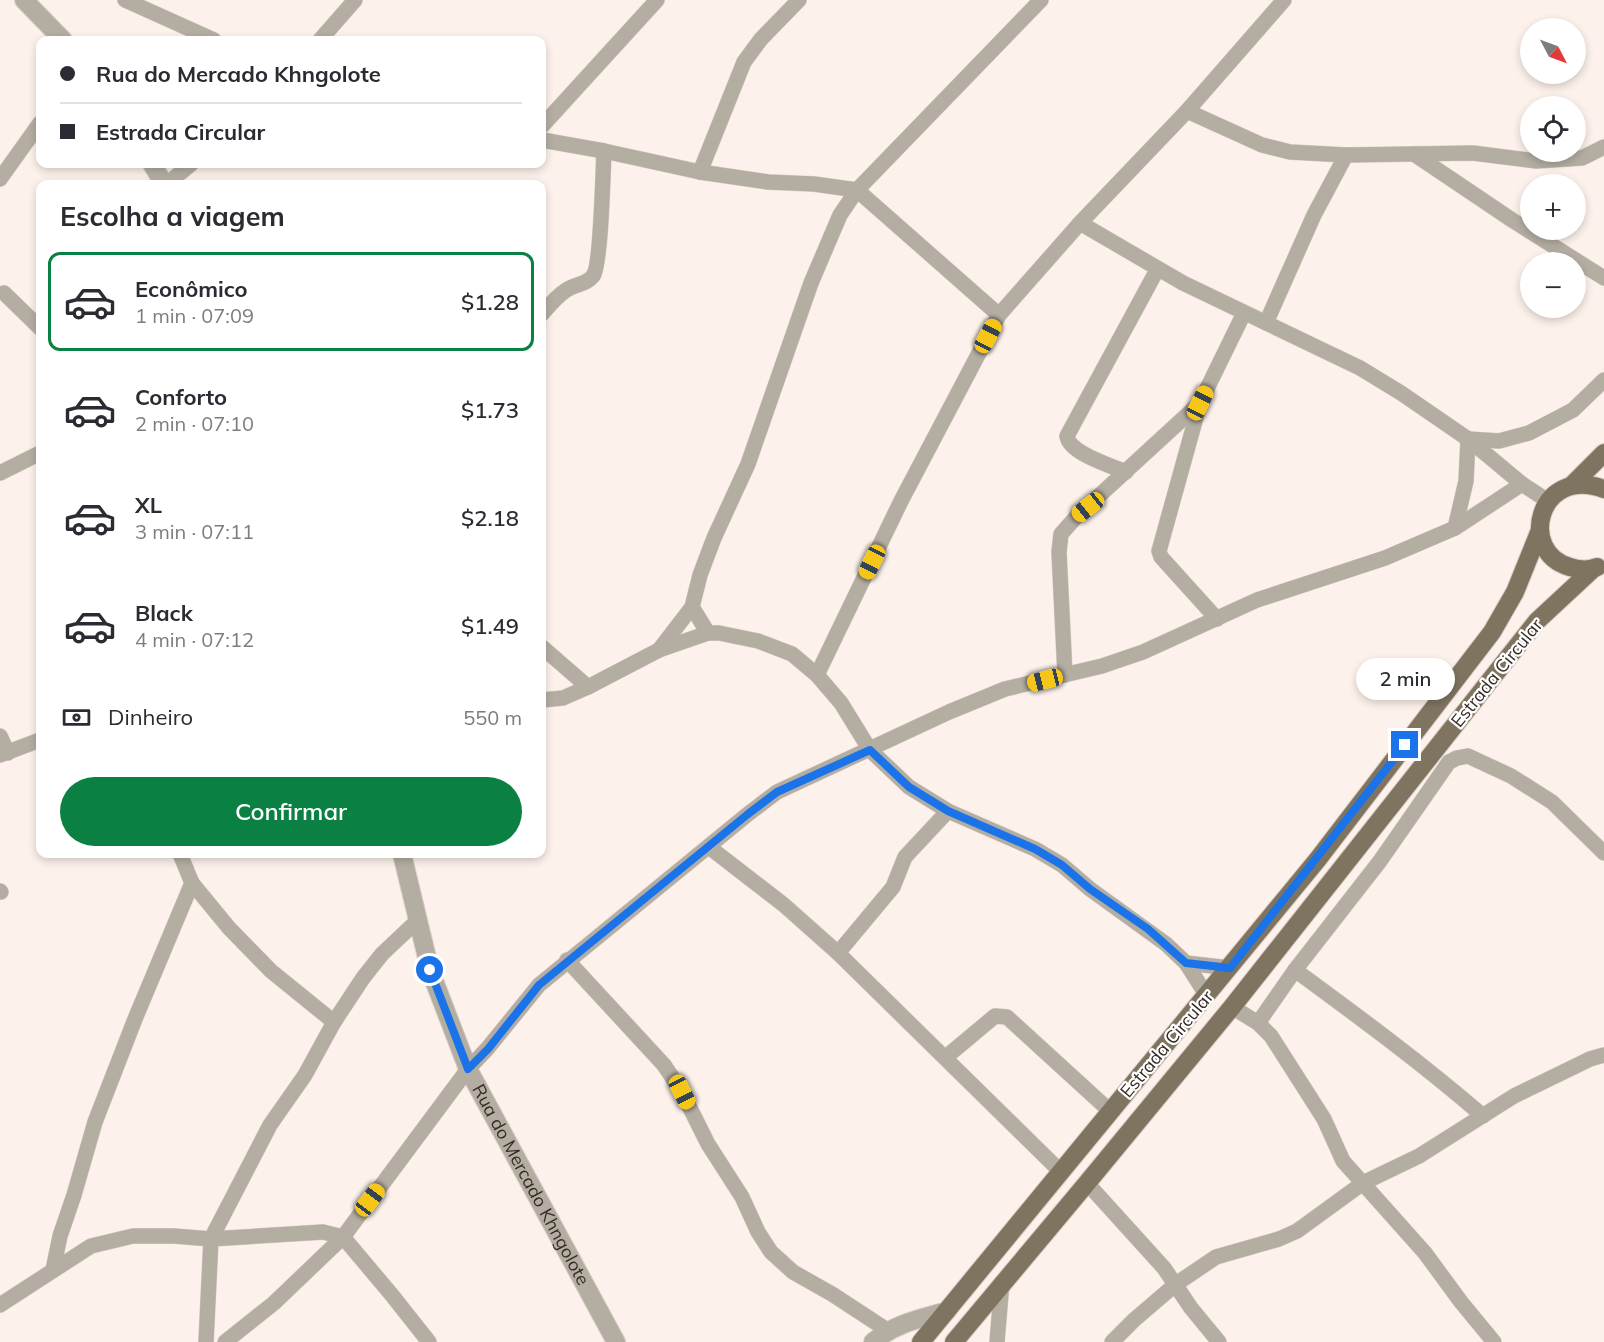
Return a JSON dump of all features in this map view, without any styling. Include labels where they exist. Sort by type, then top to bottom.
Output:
[{"type":"main road","points":[[1548,501],[1559,490],[1573,484],[1604,453]]},
{"type":"main road","points":[[1573,484],[1590,484],[1604,489]]},
{"type":"main road","name":"Estrada Circular","points":[[921,1342],[1230,968],[1492,632],[1515,592],[1540,530],[1541,515],[1548,501]]},
{"type":"main road","points":[[1540,530],[1544,544],[1552,557],[1564,565],[1578,570],[1598,566]]},
{"type":"main road","name":"Estrada Circular","points":[[954,1342],[1232,1007],[1537,621],[1598,566]]},
{"type":"street","points":[[24,0],[59,36]]},
{"type":"street","points":[[125,0],[205,36]]},
{"type":"street","points":[[324,36],[355,0]]},
{"type":"street","points":[[546,122],[657,0]]},
{"type":"street","points":[[700,172],[744,62],[761,39],[799,0]]},
{"type":"street","points":[[659,650],[692,606],[700,575],[714,538],[748,464],[811,283],[840,215],[857,189],[1041,0]]},
{"type":"street","points":[[817,675],[902,501],[999,315],[1080,224],[1187,111],[1284,0]]},
{"type":"street","points":[[1187,111],[1262,145],[1290,152],[1346,155],[1473,153],[1536,161],[1582,158],[1604,147]]},
{"type":"street","points":[[0,179],[36,129]]},
{"type":"street","points":[[546,141],[700,172],[768,182],[857,189],[999,315]]},
{"type":"street","points":[[546,310],[565,291],[586,282],[595,274],[604,151]]},
{"type":"street","points":[[1414,154],[1604,278]]},
{"type":"street","points":[[1266,323],[1314,215],[1346,155]]},
{"type":"street","points":[[171,180],[186,168]]},
{"type":"street","points":[[1080,224],[1157,270],[1360,368],[1468,439],[1522,484],[1548,501]]},
{"type":"street","points":[[1126,472],[1075,449],[1068,442],[1067,436],[1157,270]]},
{"type":"street","points":[[4,293],[36,324]]},
{"type":"street","points":[[1217,619],[1161,557],[1159,551],[1200,403],[1244,312]]},
{"type":"street","points":[[1468,439],[1499,441],[1529,433],[1573,410],[1604,380]]},
{"type":"street","points":[[1065,675],[1059,552],[1061,534],[1077,516],[1200,403]]},
{"type":"street","points":[[1455,528],[1466,481],[1468,439]]},
{"type":"street","points":[[0,472],[36,455]]},
{"type":"street","points":[[225,1342],[274,1303],[343,1237],[468,1069],[488,1049],[539,985],[777,792],[949,712],[1005,689],[1102,666],[1143,652],[1257,600],[1385,558],[1455,528],[1522,484]]},
{"type":"street","points":[[692,606],[708,633]]},
{"type":"street","points":[[546,700],[563,698],[659,650],[708,633],[719,633],[766,644],[792,654],[817,675],[840,703],[870,750],[909,787],[948,811],[1035,849],[1062,865],[1090,889],[1148,929],[1186,963],[1207,996]]},
{"type":"street","points":[[546,650],[588,687]]},
{"type":"street","points":[[0,736],[4,754],[36,742]]},
{"type":"street","points":[[1258,1023],[1294,970],[1380,861],[1449,762],[1457,758],[1468,756],[1511,776],[1552,802],[1604,853]]},
{"type":"street","points":[[838,953],[893,886],[905,857],[948,811]]},
{"type":"street","points":[[709,847],[784,905],[838,953],[1061,1172]]},
{"type":"street","points":[[182,858],[192,883],[229,928],[271,971],[334,1022]]},
{"type":"street","name":"Rua do Mercado Khngolote","points":[[403,858],[430,970],[468,1069],[616,1342]]},
{"type":"street","points":[[53,1270],[60,1236],[95,1122],[135,1018],[192,883]]},
{"type":"street","points":[[206,1342],[211,1239],[270,1125],[305,1075],[334,1022],[382,954],[417,921]]},
{"type":"street","points":[[567,960],[664,1065],[682,1092],[708,1144],[742,1197],[758,1232],[771,1252],[793,1272],[880,1336],[900,1324],[947,1311]]},
{"type":"street","points":[[1186,963],[1230,968]]},
{"type":"street","points":[[1294,970],[1411,1057],[1483,1116]]},
{"type":"street","points":[[1232,1007],[1258,1023],[1271,1036],[1324,1119],[1343,1161],[1425,1253],[1494,1342]]},
{"type":"street","points":[[946,1058],[995,1016],[1007,1017],[1111,1112]]},
{"type":"street","points":[[1112,1342],[1176,1284],[1216,1257],[1279,1239],[1297,1231],[1363,1183],[1419,1156],[1514,1096],[1590,1059],[1604,1055]]},
{"type":"street","points":[[1087,1183],[1130,1229],[1176,1284],[1191,1308],[1219,1342]]},
{"type":"street","points":[[0,1305],[91,1246],[133,1236],[211,1239],[323,1232],[343,1237],[429,1342]]},
{"type":"street","points":[[998,1342],[1002,1282]]},
{"type":"route","points":[[430,970],[468,1069],[488,1049],[539,985],[748,814],[777,792],[870,750],[909,787],[948,811],[1035,849],[1062,865],[1090,889],[1148,929],[1186,963],[1230,968],[1405,745]]}]
